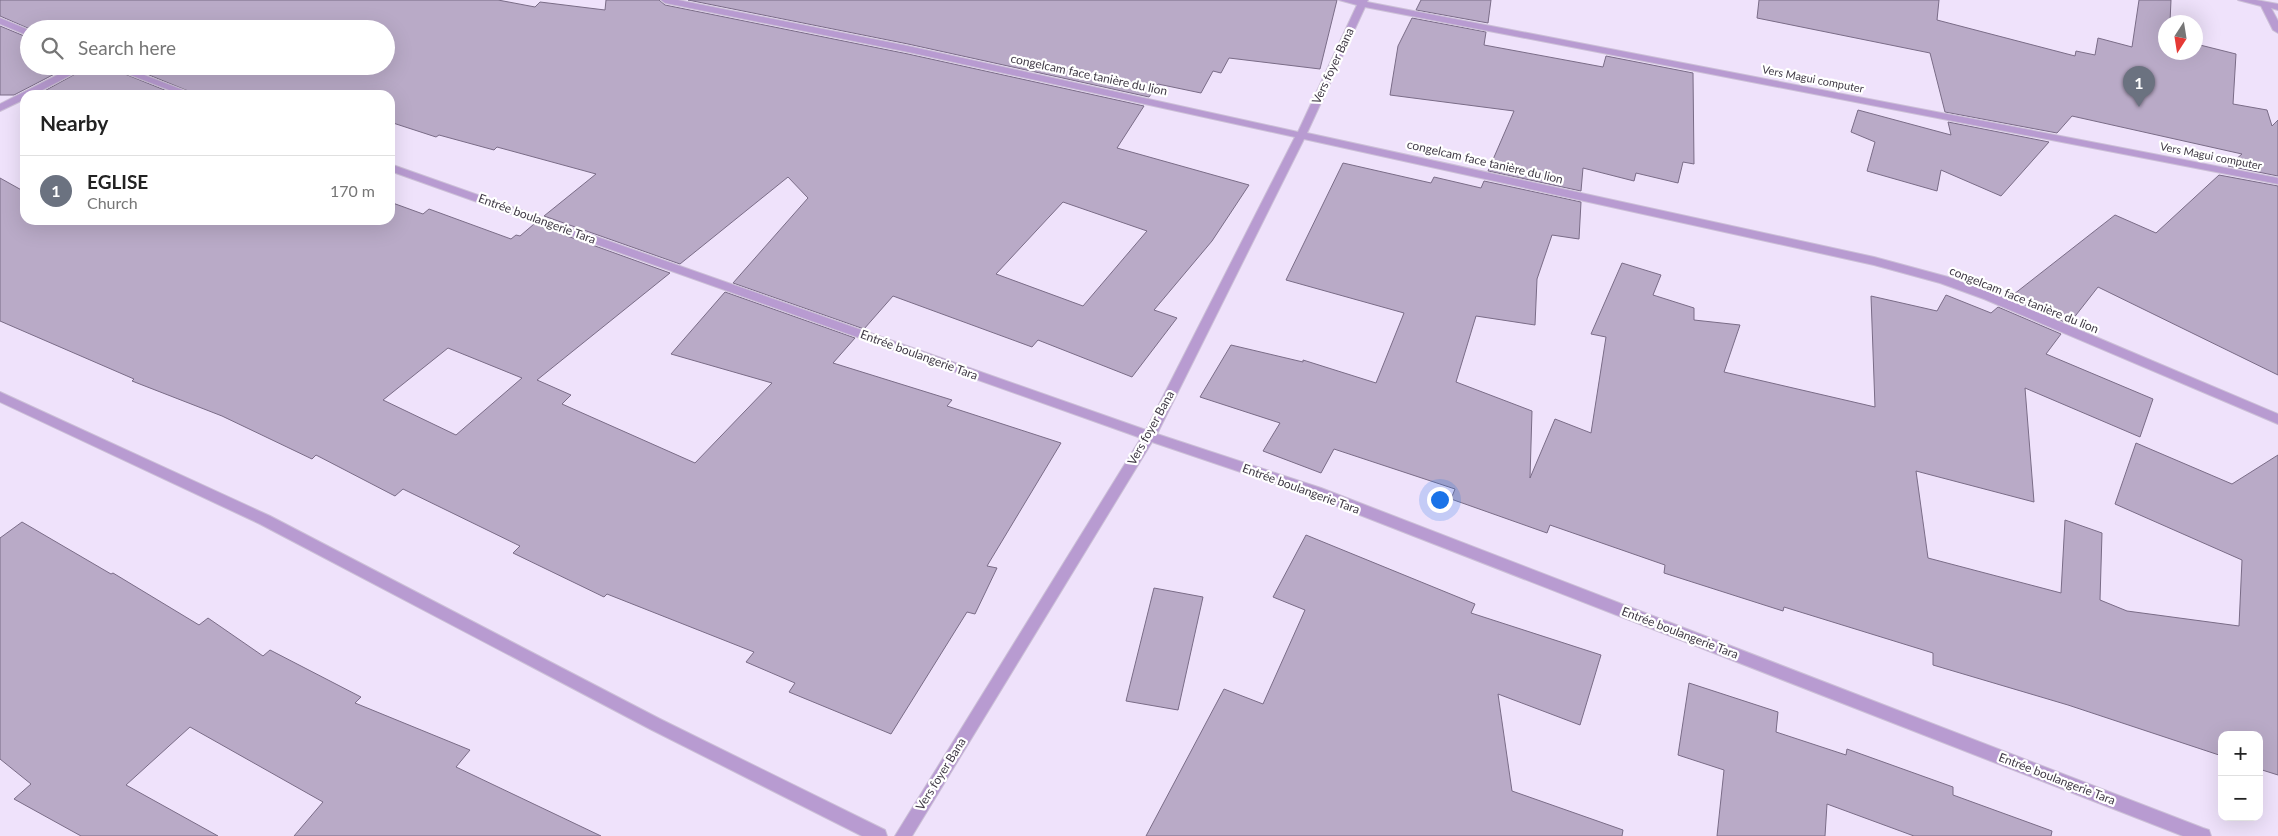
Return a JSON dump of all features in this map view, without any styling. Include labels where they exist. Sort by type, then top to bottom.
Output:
[{"type":"street","name":"congelcam face tanière du lion","points":[[665,0],[908,49],[1302,134],[1874,261],[1944,280],[1988,296],[2278,419]]},
{"type":"street","name":"Vers Magui computer","points":[[1343,0],[1363,2],[2278,181]]},
{"type":"street","points":[[2242,0],[2278,7]]},
{"type":"street","name":"Vers foyer Bana","points":[[903,836],[1149,436],[1302,134],[1363,2]]},
{"type":"street","points":[[2265,5],[2278,30]]},
{"type":"street","points":[[0,21],[20,29]]},
{"type":"street","points":[[35,90],[65,75]]},
{"type":"street","points":[[137,75],[177,90]]},
{"type":"street","points":[[0,108],[20,98]]},
{"type":"street","name":"Entrée boulangerie Tara","points":[[395,169],[1149,436],[1316,492],[2203,836]]},
{"type":"street","points":[[0,397],[265,520],[656,724],[879,836]]},
{"type":"building","points":[[0,0],[498,0],[535,7],[540,2],[605,10],[606,0],[659,0],[665,5],[908,54],[1144,106],[1117,148],[1249,185],[1212,241],[1154,310],[1177,318],[1132,377],[1038,340],[1032,347],[893,296],[864,329],[733,283],[808,198],[788,177],[680,264],[544,216],[596,174],[497,147],[494,150],[439,135],[436,137],[395,124],[395,90],[186,90],[149,75],[395,75],[395,20],[20,20],[20,25],[0,16]],"holes":[[[1063,202],[1147,231],[1083,306],[996,274]]]},
{"type":"building","points":[[688,0],[1337,0],[1320,69],[1229,58],[1221,73],[1213,71],[1201,93],[1158,84],[1149,97],[908,44]]},
{"type":"building","points":[[1421,0],[1491,0],[1488,23],[1416,10]]},
{"type":"building","points":[[1759,0],[1939,0],[1937,20],[2075,56],[2076,51],[2095,55],[2098,38],[2132,47],[2139,0],[2171,0],[2170,15],[2158,15],[2158,60],[2203,60],[2203,46],[2236,54],[2233,104],[2267,110],[2272,126],[2278,120],[2278,176],[2228,166],[2242,154],[2072,116],[2057,133],[1945,112],[1930,53],[1757,18]]},
{"type":"building","points":[[1412,18],[1486,32],[1484,45],[1603,67],[1606,56],[1693,73],[1694,164],[1683,162],[1678,183],[1636,173],[1634,181],[1583,168],[1581,191],[1488,171],[1514,111],[1390,95],[1398,46]]},
{"type":"building","points":[[0,26],[20,34],[20,75],[53,75],[24,90],[20,90],[14,95],[0,95]]},
{"type":"building","points":[[74,75],[127,75],[165,90],[46,90]]},
{"type":"building","points":[[1858,110],[1951,135],[1948,122],[2049,142],[2001,196],[1941,170],[1937,191],[1867,171],[1875,142],[1851,132]]},
{"type":"building","points":[[1343,163],[1431,183],[1434,177],[1481,188],[1484,181],[1581,202],[1579,239],[1552,235],[1537,279],[1535,325],[1476,316],[1456,382],[1532,411],[1530,478],[1555,419],[1591,433],[1606,337],[1591,334],[1622,263],[1661,275],[1653,295],[1694,308],[1694,320],[1740,325],[1724,372],[1875,407],[1871,296],[1937,311],[1946,295],[1991,313],[1998,307],[2061,334],[2046,354],[2153,399],[2140,437],[2025,388],[2034,502],[1916,471],[1928,558],[2061,593],[2065,520],[2102,533],[2100,600],[2127,611],[2239,626],[2242,560],[2115,504],[2136,443],[2232,484],[2278,455],[2278,775],[2263,770],[2263,731],[2218,731],[2218,755],[2068,705],[1933,665],[1933,653],[1784,607],[1783,611],[1664,573],[1665,565],[1550,525],[1547,533],[1451,499],[1455,489],[1334,449],[1321,473],[1263,451],[1280,423],[1200,397],[1231,345],[1303,362],[1303,360],[1376,383],[1404,313],[1286,280]]},
{"type":"building","points":[[2219,175],[2278,186],[2278,375],[2098,287],[2069,324],[2009,298],[2115,215],[2156,233]]},
{"type":"building","points":[[0,178],[20,189],[20,225],[395,225],[395,204],[423,214],[429,209],[511,239],[516,235],[520,236],[534,224],[670,273],[537,380],[571,395],[562,404],[695,463],[772,383],[671,354],[725,292],[855,338],[833,363],[952,400],[947,406],[1061,443],[987,566],[997,568],[975,614],[967,612],[891,734],[789,692],[795,683],[746,662],[754,652],[607,594],[604,597],[513,553],[520,546],[403,489],[395,496],[316,455],[312,459],[222,416],[132,381],[134,379],[0,321]],"holes":[[[448,348],[522,378],[456,435],[383,400]]]},
{"type":"building","points":[[22,522],[111,574],[113,573],[199,625],[208,618],[263,656],[270,650],[361,697],[355,703],[470,750],[456,767],[601,836],[294,836],[323,802],[190,727],[126,785],[218,836],[81,836],[14,799],[31,784],[0,759],[0,538]]},
{"type":"building","points":[[1306,535],[1475,604],[1471,613],[1601,655],[1580,725],[1498,694],[1512,791],[1623,830],[1622,836],[1146,836],[1224,689],[1263,704],[1305,610],[1273,597]]},
{"type":"building","points":[[1154,588],[1203,597],[1178,710],[1126,701]]},
{"type":"building","points":[[1689,683],[1778,712],[1776,732],[1846,755],[1847,749],[1953,787],[1953,795],[2052,831],[2051,836],[1914,836],[1827,804],[1825,836],[1717,836],[1724,770],[1678,755]]},
{"type":"place","name":"EGLISE","points":[[2139,107]]}]
